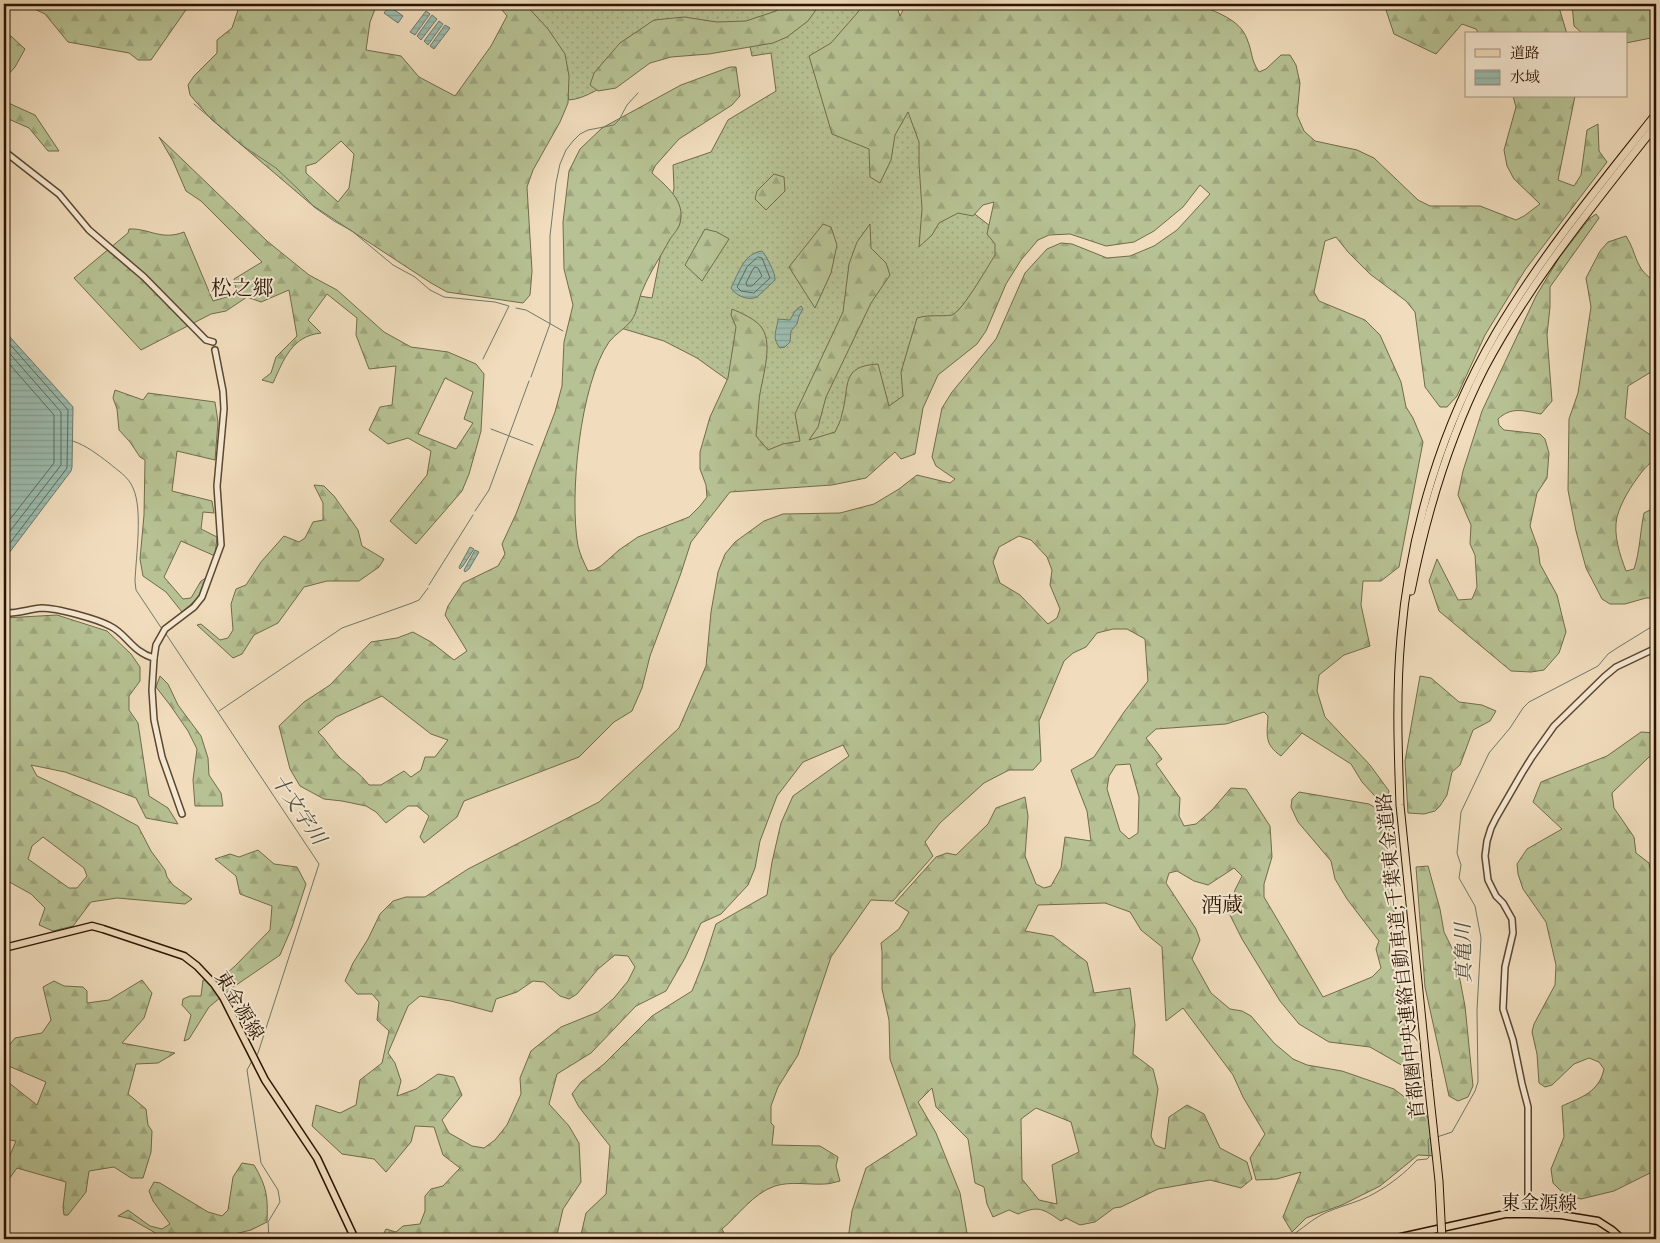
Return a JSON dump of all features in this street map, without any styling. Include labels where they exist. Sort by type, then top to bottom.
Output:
[{"type":"highway","name":"首都圏中央連絡自動車道;千葉東金道路","points":[[1442,1239],[1439,1181],[1400,805],[1398,723],[1400,638],[1404,607],[1418,534],[1438,460],[1466,391],[1515,302],[1552,248],[1656,114]]},
{"type":"highway","name":"首都圏中央連絡自動車道;千葉東金道路","points":[[1400,668],[1406,615],[1424,535],[1445,462],[1472,394],[1521,306],[1575,229],[1656,125]]},
{"type":"main road","name":"東金源線","points":[[4,948],[92,926],[176,952],[193,963],[218,990],[265,1080],[317,1158],[355,1239]]},
{"type":"main road","name":"東金源線","points":[[1392,1239],[1505,1214],[1561,1215],[1598,1221],[1622,1239]]},
{"type":"street","points":[[4,151],[57,193],[94,234],[144,278],[206,340],[212,342]]},
{"type":"street","points":[[182,814],[162,757],[154,720],[152,690],[154,658],[156,645],[165,629],[194,607],[202,597],[221,545],[217,486],[224,408],[223,391],[215,350]]},
{"type":"street","points":[[4,613],[12,614],[43,608],[97,621],[114,628],[135,649],[154,658]]},
{"type":"street","points":[[1528,1214],[1528,1107],[1513,1040],[1503,1008],[1505,967],[1513,933],[1512,919],[1503,903],[1496,896],[1488,880],[1485,856],[1487,841],[1491,828],[1504,803],[1532,757],[1554,726],[1604,676],[1616,667],[1656,648]]},
{"type":"green space","points":[[24,4],[190,4],[151,60],[138,60],[129,53],[68,42],[45,14]]},
{"type":"green space","points":[[240,4],[377,4],[370,22],[366,50],[401,56],[419,77],[455,96],[491,46],[507,16],[497,4],[525,4],[548,29],[565,54],[569,76],[568,103],[560,122],[533,170],[527,187],[532,271],[530,295],[523,303],[447,292],[431,283],[312,205],[211,119],[190,95],[188,85],[194,76],[217,53],[217,40],[232,28]],"holes":[[[341,141],[354,154],[349,188],[338,202],[306,173],[306,166],[316,163]]]},
{"type":"green space","points":[[523,4],[874,4],[905,98],[967,208],[999,233],[1004,245],[976,293],[949,319],[903,405],[880,407],[843,434],[742,461],[750,396],[697,358],[664,341],[614,326],[621,293],[652,298],[674,188],[673,165],[711,152],[728,120],[776,91],[771,53],[752,56],[747,32],[677,26],[611,81],[596,91],[569,100],[563,74]]},
{"type":"green space","points":[[784,4],[820,4],[808,21],[787,37],[773,43],[709,54],[671,57],[650,63],[616,88],[598,91],[590,85],[594,73],[620,43],[654,20],[684,17],[717,22],[746,21],[776,11]]},
{"type":"green space","points":[[863,4],[896,4],[900,16],[906,4],[1198,4],[1226,17],[1239,26],[1244,32],[1254,63],[1259,72],[1266,69],[1281,55],[1290,55],[1296,65],[1300,83],[1297,115],[1304,131],[1315,141],[1357,150],[1374,158],[1418,200],[1430,206],[1480,206],[1516,220],[1540,204],[1514,179],[1507,166],[1504,150],[1516,107],[1514,98],[1575,98],[1558,180],[1574,186],[1581,175],[1587,130],[1598,124],[1599,151],[1607,162],[1525,270],[1485,335],[1457,396],[1447,407],[1440,407],[1425,387],[1415,312],[1406,301],[1370,274],[1336,237],[1325,241],[1314,292],[1319,301],[1365,320],[1380,335],[1401,382],[1406,407],[1423,442],[1399,567],[1381,581],[1363,581],[1361,605],[1370,646],[1344,655],[1319,675],[1317,691],[1325,717],[1370,765],[1389,791],[1385,807],[1362,782],[1351,764],[1302,733],[1281,756],[1269,743],[1267,734],[1268,716],[1264,712],[1226,724],[1156,729],[1146,738],[1162,759],[1156,764],[1180,798],[1179,816],[1184,826],[1196,824],[1212,810],[1231,788],[1246,789],[1270,826],[1272,857],[1264,884],[1264,897],[1323,997],[1372,977],[1381,968],[1376,949],[1379,941],[1347,899],[1335,879],[1331,861],[1298,822],[1291,807],[1292,799],[1299,792],[1369,804],[1391,817],[1387,845],[1394,910],[1389,953],[1396,962],[1410,1070],[1370,1047],[1329,1042],[1299,1024],[1280,1001],[1242,939],[1230,915],[1235,890],[1242,876],[1234,868],[1208,885],[1194,881],[1177,871],[1169,873],[1166,883],[1196,929],[1200,940],[1192,959],[1211,993],[1230,1009],[1242,1011],[1251,1016],[1274,1043],[1293,1059],[1307,1065],[1342,1071],[1394,1089],[1425,1113],[1434,1128],[1437,1156],[1418,1155],[1380,1186],[1342,1205],[1306,1218],[1292,1232],[1283,1217],[1301,1172],[1277,1179],[1256,1180],[1250,1158],[1265,1134],[1243,1097],[1233,1075],[1183,1008],[1166,1021],[1162,947],[1141,930],[1130,912],[1105,903],[1038,905],[1025,931],[1053,936],[1087,962],[1094,993],[1130,988],[1135,1025],[1133,1054],[1153,1069],[1158,1089],[1151,1136],[1155,1145],[1165,1149],[1169,1117],[1187,1105],[1204,1114],[1220,1148],[1247,1162],[1252,1179],[1241,1188],[1210,1180],[1158,1189],[1121,1207],[1114,1208],[1095,1222],[1080,1225],[1066,1218],[1061,1221],[1045,1211],[1036,1209],[1018,1214],[1009,1210],[993,1217],[987,1204],[984,1187],[975,1183],[968,1139],[936,1107],[932,1088],[918,1102],[936,1133],[960,1193],[968,1239],[848,1239],[852,1211],[866,1168],[917,1135],[890,1059],[889,1020],[882,989],[881,943],[899,929],[909,912],[895,903],[936,857],[947,853],[956,855],[988,824],[996,808],[1025,797],[1028,816],[1025,856],[1036,884],[1044,888],[1051,886],[1061,868],[1065,837],[1091,841],[1087,811],[1071,770],[1094,757],[1124,712],[1148,681],[1145,639],[1127,629],[1113,629],[1097,633],[1086,647],[1073,653],[1064,661],[1039,721],[1041,761],[1033,770],[1009,770],[984,783],[940,823],[925,842],[933,856],[893,901],[871,900],[831,957],[798,1055],[778,1087],[771,1106],[771,1123],[774,1126],[772,1145],[820,1146],[838,1157],[836,1166],[840,1181],[827,1184],[787,1184],[775,1186],[759,1194],[722,1229],[727,1239],[580,1239],[586,1213],[606,1194],[610,1146],[579,1107],[572,1094],[581,1082],[604,1064],[652,1016],[692,991],[716,924],[767,895],[781,823],[793,796],[849,756],[843,745],[803,762],[777,796],[760,841],[755,868],[748,885],[721,914],[701,923],[685,958],[666,991],[636,1006],[591,1053],[557,1074],[549,1104],[569,1126],[579,1143],[581,1182],[563,1209],[556,1239],[483,1239],[473,1236],[472,1239],[381,1239],[386,1229],[396,1232],[403,1226],[420,1224],[425,1211],[425,1196],[431,1189],[443,1186],[460,1168],[443,1155],[434,1127],[415,1126],[411,1142],[386,1172],[374,1159],[342,1154],[312,1126],[316,1105],[340,1113],[356,1105],[360,1080],[382,1063],[389,1031],[377,1020],[379,1002],[372,994],[357,994],[345,981],[380,914],[393,901],[406,897],[425,897],[468,869],[599,802],[679,728],[706,666],[711,612],[718,572],[725,554],[735,542],[764,521],[783,514],[840,513],[874,504],[899,489],[917,475],[950,483],[955,479],[936,466],[932,457],[942,408],[952,392],[996,339],[1025,273],[1047,249],[1061,243],[1072,244],[1107,258],[1130,256],[1154,246],[1177,230],[1210,194],[1200,185],[1183,207],[1154,231],[1134,242],[1106,246],[1070,234],[1049,235],[1038,240],[1021,260],[1006,284],[986,331],[977,344],[938,375],[923,408],[915,454],[901,459],[895,452],[866,478],[832,485],[730,492],[691,542],[650,656],[642,688],[632,711],[614,722],[579,757],[464,801],[457,817],[424,843],[420,837],[429,816],[417,806],[408,806],[386,823],[376,812],[366,806],[324,799],[300,786],[290,769],[279,726],[304,702],[330,685],[371,642],[397,638],[413,632],[431,642],[454,660],[467,651],[445,615],[448,606],[463,583],[498,566],[505,554],[502,544],[516,514],[555,412],[562,386],[564,342],[573,305],[564,269],[563,222],[569,171],[580,149],[602,128],[681,85],[730,67],[736,67],[740,96],[732,105],[679,139],[655,166],[652,173],[674,195],[680,208],[680,223],[652,270],[641,293],[637,310],[629,324],[609,342],[599,361],[591,385],[579,441],[575,499],[578,546],[588,571],[601,566],[638,537],[689,517],[707,497],[706,485],[700,469],[700,452],[710,417],[728,378],[736,327],[731,315],[732,309],[756,322],[762,328],[767,344],[756,436],[768,450],[783,444],[800,441],[795,414],[843,312],[849,264],[857,242],[870,224],[871,248],[886,263],[890,275],[871,303],[826,397],[818,427],[809,440],[835,432],[842,416],[849,379],[857,369],[878,364],[889,406],[903,396],[901,372],[917,318],[952,315],[956,312],[968,298],[995,255],[995,244],[987,234],[994,202],[983,205],[973,216],[958,213],[939,223],[932,235],[919,247],[922,209],[919,142],[908,112],[895,135],[891,160],[880,183],[870,177],[869,149],[832,134],[809,56],[831,43]],"holes":[[[1019,536],[1031,540],[1047,557],[1052,570],[1050,585],[1060,609],[1057,618],[1048,624],[1020,595],[1000,583],[993,562],[999,547]],[[382,696],[431,734],[448,740],[435,757],[425,757],[421,770],[411,777],[404,771],[381,785],[369,785],[339,757],[318,732],[336,717]],[[1130,764],[1139,797],[1138,833],[1129,839],[1120,831],[1107,789],[1109,776],[1116,765]],[[615,955],[628,956],[635,967],[628,981],[614,998],[598,1012],[561,1027],[531,1051],[520,1078],[521,1094],[507,1125],[495,1140],[484,1148],[472,1146],[449,1133],[442,1120],[462,1095],[454,1077],[438,1074],[416,1089],[397,1096],[401,1081],[395,1063],[388,1053],[408,1006],[420,996],[451,1001],[492,1012],[496,999],[517,992],[533,981],[544,982],[560,996],[569,999],[577,994],[598,969]],[[1036,1108],[1071,1122],[1079,1152],[1052,1165],[1057,1204],[1039,1200],[1022,1179],[1021,1119]]]},
{"type":"green space","points":[[1384,4],[1558,4],[1566,32],[1478,32],[1476,29],[1462,24],[1436,54],[1394,34]]},
{"type":"green space","points":[[1572,4],[1656,4],[1656,37],[1628,43],[1628,32],[1581,32],[1574,26]]},
{"type":"green space","points":[[4,32],[25,49],[15,67],[4,81]]},
{"type":"green space","points":[[4,101],[35,115],[59,151],[48,151],[29,128],[4,117]]},
{"type":"green space","points":[[159,137],[267,241],[309,275],[337,290],[384,332],[411,347],[448,352],[476,364],[484,374],[481,431],[469,474],[462,491],[416,544],[390,521],[427,475],[431,451],[408,438],[388,444],[369,430],[380,407],[392,405],[396,366],[369,369],[356,335],[357,318],[327,294],[308,320],[321,333],[303,339],[290,350],[273,383],[262,380],[271,373],[276,357],[297,336],[289,290],[261,302],[247,297],[226,311],[211,314],[141,350],[74,278],[128,233],[129,229],[162,235],[184,232],[213,301],[237,294],[234,279],[262,262],[201,201],[186,191],[173,161]],"holes":[[[445,378],[473,392],[464,419],[473,423],[456,449],[418,434]]]},
{"type":"green space","points":[[774,174],[784,177],[785,191],[766,210],[755,199],[757,191]]},
{"type":"green space","points":[[1596,214],[1599,218],[1550,287],[1547,335],[1552,401],[1541,414],[1518,410],[1508,412],[1498,419],[1499,425],[1504,430],[1540,434],[1545,439],[1549,453],[1547,478],[1537,493],[1530,526],[1538,548],[1540,564],[1557,595],[1566,632],[1559,653],[1544,670],[1531,672],[1511,671],[1439,611],[1429,581],[1437,559],[1458,600],[1472,599],[1477,587],[1475,555],[1470,544],[1471,525],[1458,495],[1463,471],[1482,411],[1536,296],[1559,258],[1589,219]]},
{"type":"green space","points":[[823,224],[831,227],[837,245],[831,273],[815,308],[789,267]]},
{"type":"green space","points":[[705,229],[717,232],[729,239],[702,281],[685,265]]},
{"type":"green space","points":[[1626,236],[1640,267],[1656,282],[1656,380],[1651,372],[1628,386],[1625,418],[1652,436],[1655,451],[1652,461],[1637,478],[1624,500],[1617,517],[1616,531],[1619,552],[1626,571],[1634,569],[1644,513],[1656,507],[1656,592],[1653,598],[1625,604],[1610,604],[1602,599],[1586,568],[1576,531],[1568,490],[1569,419],[1578,393],[1591,307],[1586,278],[1600,251],[1608,242]]},
{"type":"green space","points":[[115,390],[143,400],[148,393],[215,402],[218,422],[215,460],[177,451],[172,491],[212,501],[214,513],[203,512],[201,529],[217,537],[215,556],[181,541],[164,577],[183,599],[191,598],[201,581],[206,578],[198,598],[182,612],[166,592],[143,576],[140,559],[144,515],[145,460],[140,457],[119,430],[117,409],[113,398]]},
{"type":"green space","points":[[314,485],[324,486],[334,496],[358,530],[362,546],[384,559],[379,567],[359,581],[327,581],[304,587],[278,623],[254,635],[242,654],[233,658],[197,625],[201,624],[220,640],[228,638],[233,630],[231,604],[236,589],[246,585],[261,562],[284,536],[299,542],[305,538],[313,522],[323,520],[323,503]]},
{"type":"green space","points":[[57,615],[107,631],[131,654],[140,667],[140,681],[129,696],[129,710],[138,723],[149,796],[168,808],[178,824],[146,818],[136,798],[65,772],[31,765],[37,776],[101,806],[138,826],[151,851],[165,870],[167,877],[173,885],[192,899],[185,904],[117,898],[91,902],[73,926],[53,931],[39,925],[45,908],[31,894],[4,879],[4,618]],"holes":[[[43,837],[84,868],[87,876],[77,888],[69,888],[28,859],[32,846]]]},
{"type":"green space","points":[[160,676],[168,684],[178,705],[201,736],[208,758],[209,775],[221,793],[223,806],[195,806],[193,780],[197,749],[188,731],[156,687]]},
{"type":"green space","points":[[1420,676],[1431,678],[1459,702],[1482,705],[1496,711],[1490,721],[1473,730],[1460,765],[1452,772],[1447,795],[1440,806],[1435,811],[1424,814],[1408,813],[1405,761]]},
{"type":"green space","points":[[1641,732],[1656,733],[1656,756],[1649,757],[1612,793],[1614,808],[1634,837],[1636,853],[1649,863],[1650,869],[1656,868],[1656,1170],[1614,1191],[1581,1199],[1564,1194],[1553,1183],[1551,1169],[1564,1137],[1562,1106],[1589,1093],[1602,1077],[1604,1069],[1599,1062],[1589,1058],[1574,1064],[1552,1085],[1545,1087],[1539,1083],[1537,1054],[1532,1032],[1534,1024],[1555,985],[1556,965],[1546,922],[1523,889],[1517,864],[1527,849],[1562,829],[1533,802],[1541,782],[1607,756]]},
{"type":"green space","points":[[258,850],[274,864],[297,867],[306,884],[292,927],[280,955],[232,988],[209,1007],[189,1039],[184,1041],[191,1015],[182,1005],[183,999],[190,996],[201,996],[203,980],[219,980],[270,930],[272,906],[240,894],[236,876],[215,859],[230,854],[239,857]]},
{"type":"green space","points":[[1428,866],[1440,909],[1444,932],[1455,954],[1465,1006],[1473,1086],[1468,1097],[1458,1101],[1449,1096],[1425,987],[1416,867]]},
{"type":"green space","points":[[142,980],[152,993],[144,1018],[122,1043],[175,1053],[158,1063],[136,1064],[128,1094],[146,1109],[148,1125],[152,1131],[151,1152],[143,1178],[131,1178],[114,1167],[89,1171],[86,1192],[68,1215],[64,1215],[63,1207],[66,1182],[17,1168],[4,1186],[4,1160],[8,1160],[16,1141],[4,1139],[4,1079],[37,1105],[46,1082],[4,1064],[4,1052],[15,1038],[42,1033],[51,1020],[43,987],[54,981],[64,986],[83,987],[87,991],[87,1003],[109,1000]]},
{"type":"green space","points":[[242,1163],[254,1165],[262,1180],[267,1199],[267,1222],[251,1230],[214,1239],[166,1239],[131,1219],[118,1216],[128,1210],[150,1226],[162,1229],[170,1224],[153,1201],[149,1191],[154,1182],[160,1183],[208,1212],[222,1216],[228,1210],[233,1177]]},
{"type":"water","points":[[389,6],[403,16],[398,23],[384,13]]},
{"type":"water","points":[[426,11],[430,14],[415,35],[410,32]]},
{"type":"water","points":[[432,15],[437,19],[421,40],[417,36]]},
{"type":"water","points":[[439,21],[443,24],[428,45],[424,41]]},
{"type":"water","points":[[445,25],[450,28],[434,49],[430,46]]},
{"type":"water","points":[[762,251],[766,256],[775,280],[757,297],[746,298],[739,295],[731,288],[739,271],[746,260]]},
{"type":"water","points":[[801,306],[803,309],[797,324],[791,331],[790,342],[785,347],[780,348],[775,337],[778,319],[790,320],[795,311]]},
{"type":"water","points":[[4,321],[10,337],[73,407],[71,471],[6,557],[4,555]]},
{"type":"water","points":[[470,547],[474,549],[460,569],[459,567]]},
{"type":"water","points":[[475,550],[479,552],[469,569],[465,572],[464,570]]},
{"type":"waterway","points":[[531,377],[550,324],[550,236],[560,164],[566,150],[580,134],[588,130],[614,125],[627,105],[638,93]]},
{"type":"waterway","points":[[194,104],[243,146],[276,168],[314,207],[352,231],[393,265],[415,277],[430,290],[444,297],[495,302],[509,306],[483,359]]},
{"type":"waterway","points":[[516,308],[526,310],[563,331]]},
{"type":"waterway","points":[[475,511],[489,490],[529,381]]},
{"type":"waterway","points":[[491,429],[533,445]]},
{"type":"waterway","name":"十文字川","points":[[73,441],[100,456],[129,480],[131,484],[138,508],[136,590],[162,629]]},
{"type":"waterway","points":[[429,585],[473,515]]},
{"type":"waterway","points":[[219,711],[342,628],[419,600],[428,588]]},
{"type":"waterway","name":"真亀川","points":[[1437,1137],[1452,1132],[1478,1082],[1477,1010],[1481,938],[1475,906],[1459,878],[1461,865],[1457,853],[1461,812],[1489,753],[1529,702],[1598,666],[1608,654],[1656,624]]},
{"type":"waterway","name":"十文字川","points":[[166,634],[319,864],[256,1056]]},
{"type":"waterway","name":"十文字川","points":[[252,1061],[247,1070],[261,1163],[278,1190],[280,1202],[268,1222],[269,1239]]},
{"type":"waterway","name":"真亀川","points":[[1286,1239],[1321,1215],[1381,1190],[1398,1178],[1417,1160],[1427,1159],[1429,1157],[1428,1140],[1430,1138]]},
{"type":"district","name":"松之郷","points":[[242,288]]},
{"type":"district","name":"酒蔵","points":[[1222,905]]}]
